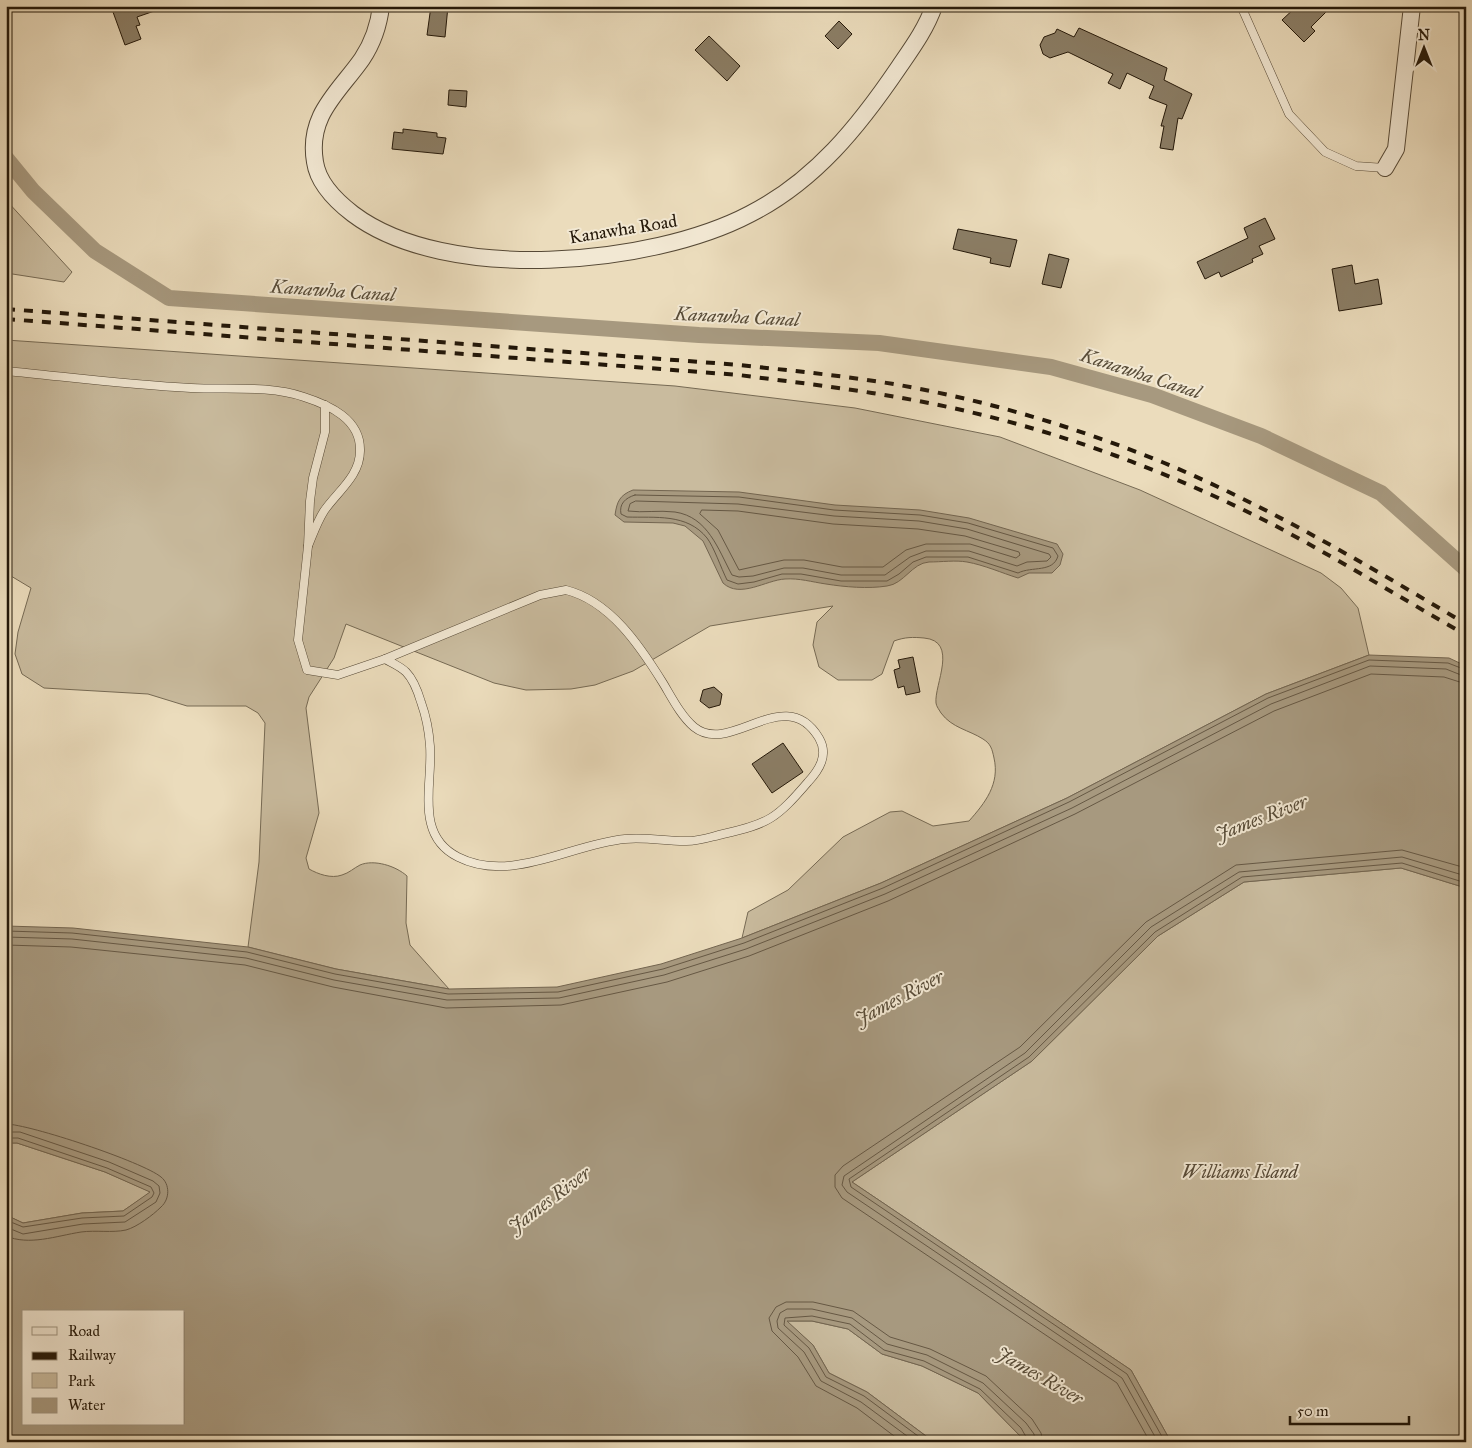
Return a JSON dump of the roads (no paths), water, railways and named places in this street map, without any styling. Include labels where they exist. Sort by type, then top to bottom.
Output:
[{"type":"street","name":"Kanawha Road","points":[[381,6],[370,44],[362,59],[323,110],[313,144],[318,174],[330,193],[342,205],[370,225],[406,242],[433,250],[475,256],[529,259],[603,256],[652,248],[715,230],[749,215],[778,199],[812,173],[832,154],[860,122],[918,38],[934,6]]},
{"type":"street","points":[[1384,168],[1396,149],[1412,6]]},
{"type":"lane","points":[[1241,6],[1289,114],[1325,152],[1356,166],[1384,168]]},
{"type":"lane","points":[[6,371],[135,384],[273,392],[302,396],[325,405],[347,419],[355,431],[360,451],[352,477],[324,511],[308,546]]},
{"type":"lane","points":[[325,405],[325,432],[313,478],[310,501],[308,546],[298,640],[307,670],[338,674],[385,659],[540,595],[556,591],[572,592],[598,604],[628,634],[652,665],[675,704],[696,728],[715,734],[725,733],[764,719],[782,716],[792,717],[812,728],[821,741],[823,761],[818,771],[783,809],[757,827],[696,841],[625,839],[517,865],[496,867],[478,865],[447,850],[432,828],[428,808],[430,746],[426,718],[415,685],[406,672],[385,659]]},
{"type":"water","points":[[633,490],[739,492],[835,505],[920,510],[969,518],[1057,544],[1063,554],[1060,565],[1052,573],[1029,573],[1018,578],[967,562],[953,561],[923,563],[898,582],[887,586],[849,587],[790,579],[737,589],[723,583],[703,541],[685,526],[673,523],[624,522],[615,515],[620,499]]},
{"type":"water","name":"James River","points":[[1369,655],[1449,658],[1466,666],[1466,888],[1401,868],[1244,882],[1158,936],[1032,1061],[852,1182],[1131,1370],[1171,1442],[1026,1442],[978,1393],[922,1366],[882,1354],[848,1329],[812,1321],[787,1321],[813,1345],[829,1373],[867,1392],[934,1442],[6,1442],[6,1215],[23,1223],[82,1213],[123,1211],[150,1192],[105,1172],[17,1143],[6,1143],[6,926],[73,928],[248,947],[336,969],[449,989],[557,987],[661,964],[742,938],[881,883],[1067,798],[1266,694]]},
{"type":"waterway","name":"Kanawha Canal","points":[[6,158],[33,191],[95,251],[169,298],[699,335],[879,343],[1051,367],[1152,395],[1261,436],[1381,493],[1466,569]]},
{"type":"railway","points":[[6,309],[740,365],[860,379],[966,399],[1066,427],[1162,462],[1201,479],[1317,537],[1466,624]]},
{"type":"railway","points":[[6,319],[739,375],[818,385],[948,407],[1032,428],[1073,441],[1154,470],[1194,487],[1297,537],[1466,635]]},
{"type":"park label","name":"Williams Island","points":[[1240,1172]]}]
